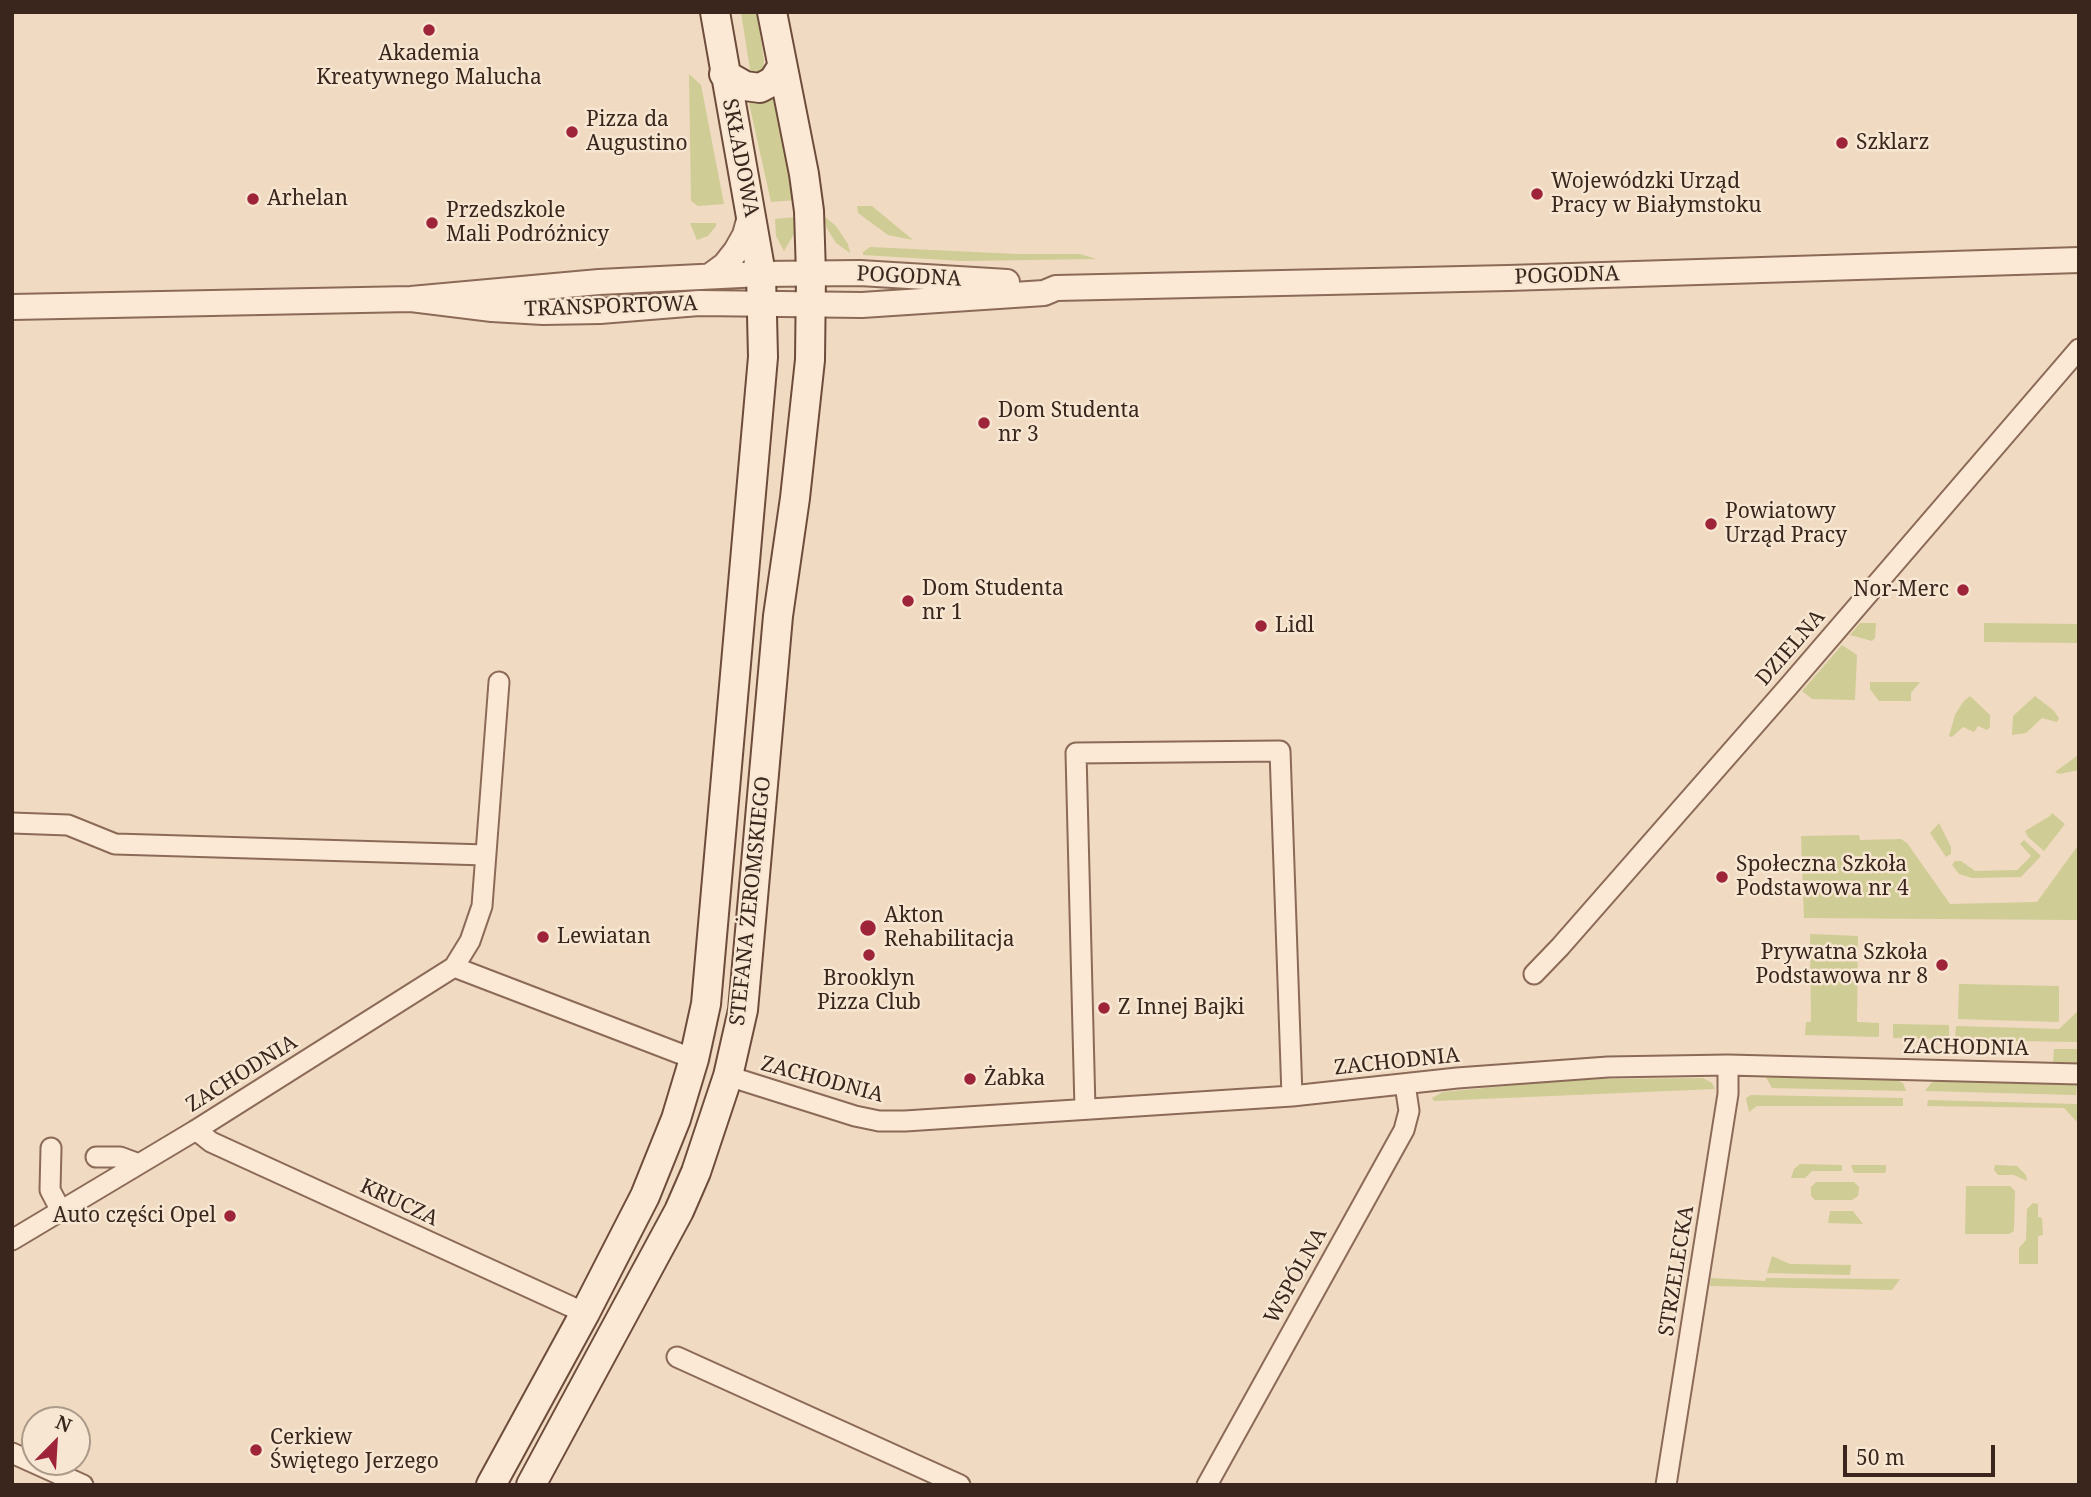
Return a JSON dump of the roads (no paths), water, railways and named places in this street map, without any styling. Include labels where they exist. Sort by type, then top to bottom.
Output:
[{"type":"main road","name":"SKŁADOWA","points":[[715,12],[751,213],[763,303]]},
{"type":"main road","points":[[772,12],[804,174],[809,211],[811,274]]},
{"type":"main road","points":[[724,74],[745,86],[760,88],[774,81],[782,67]]},
{"type":"main road","name":"STEFANA ŻEROMSKIEGO","points":[[531,1485],[679,1211],[696,1172],[728,1076],[743,1010],[778,615],[796,498],[810,360],[811,274]]},
{"type":"main road","name":"STEFANA ŻEROMSKIEGO","points":[[491,1485],[645,1196],[676,1119],[694,1059],[706,1003],[764,357],[763,303]]},
{"type":"main road","points":[[701,1028],[709,1056],[728,1076]]},
{"type":"street","points":[[710,276],[725,265],[736,251],[745,235],[751,213]]},
{"type":"street","name":"POGODNA","points":[[811,304],[888,303],[1044,293],[1056,288],[1535,278],[2079,260]]},
{"type":"street","name":"POGODNA","points":[[761,274],[860,274],[1047,284],[1056,288]]},
{"type":"street","name":"TRANSPORTOWA","points":[[12,307],[411,299],[599,282],[761,274]]},
{"type":"street","name":"TRANSPORTOWA","points":[[411,299],[543,312],[712,303],[811,304]]},
{"type":"street","points":[[712,303],[730,309],[746,321],[758,337],[764,357]]},
{"type":"street","name":"DZIELNA","points":[[1534,974],[1788,687],[2079,349]]},
{"type":"street","points":[[499,682],[482,906],[470,941],[454,967],[694,1059]]},
{"type":"street","points":[[1084,1109],[1076,753],[1280,751],[1292,1096]]},
{"type":"street","points":[[12,823],[68,825],[115,844],[486,855]]},
{"type":"street","name":"ZACHODNIA","points":[[12,1240],[196,1130],[454,967]]},
{"type":"street","name":"ZACHODNIA","points":[[728,1076],[837,1111],[878,1121],[905,1121],[1292,1096],[1457,1078],[1608,1067],[1727,1065],[2079,1074]]},
{"type":"street","name":"STRZELECKA","points":[[1666,1485],[1728,1094],[1727,1065]]},
{"type":"street","name":"WSPÓLNA","points":[[1207,1485],[1404,1130],[1409,1111],[1405,1084]]},
{"type":"street","name":"KRUCZA","points":[[196,1130],[211,1142],[585,1313]]},
{"type":"street","points":[[51,1148],[50,1190],[61,1211]]},
{"type":"street","points":[[96,1157],[120,1157],[139,1164]]},
{"type":"street","points":[[677,1357],[960,1485]]},
{"type":"street","points":[[12,1452],[83,1485]]},
{"type":"place","name":"Akademia Kreatywnego Malucha","points":[[429,30]]},
{"type":"place","name":"Pizza da Augustino","points":[[572,132]]},
{"type":"place","name":"Szklarz","points":[[1842,143]]},
{"type":"place","name":"Wojewódzki Urząd Pracy w Białymstoku","points":[[1537,194]]},
{"type":"place","name":"Arhelan","points":[[253,199]]},
{"type":"place","name":"Przedszkole Mali Podróżnicy","points":[[432,223]]},
{"type":"place","name":"Dom Studenta nr 3","points":[[984,423]]},
{"type":"place","name":"Powiatowy Urząd Pracy","points":[[1711,524]]},
{"type":"place","name":"Nor-Merc","points":[[1963,590]]},
{"type":"place","name":"Dom Studenta nr 1","points":[[908,601]]},
{"type":"place","name":"Lidl","points":[[1261,626]]},
{"type":"place","name":"Społeczna Szkoła Podstawowa nr 4","points":[[1722,877]]},
{"type":"place","name":"Akton Rehabilitacja","points":[[868,928]]},
{"type":"place","name":"Lewiatan","points":[[543,937]]},
{"type":"place","name":"Brooklyn Pizza Club","points":[[869,955]]},
{"type":"place","name":"Prywatna Szkoła Podstawowa nr 8","points":[[1942,965]]},
{"type":"place","name":"Z Innej Bajki","points":[[1104,1008]]},
{"type":"place","name":"Żabka","points":[[970,1079]]},
{"type":"place","name":"Auto części Opel","points":[[230,1216]]},
{"type":"place","name":"Cerkiew Świętego Jerzego","points":[[256,1450]]}]
